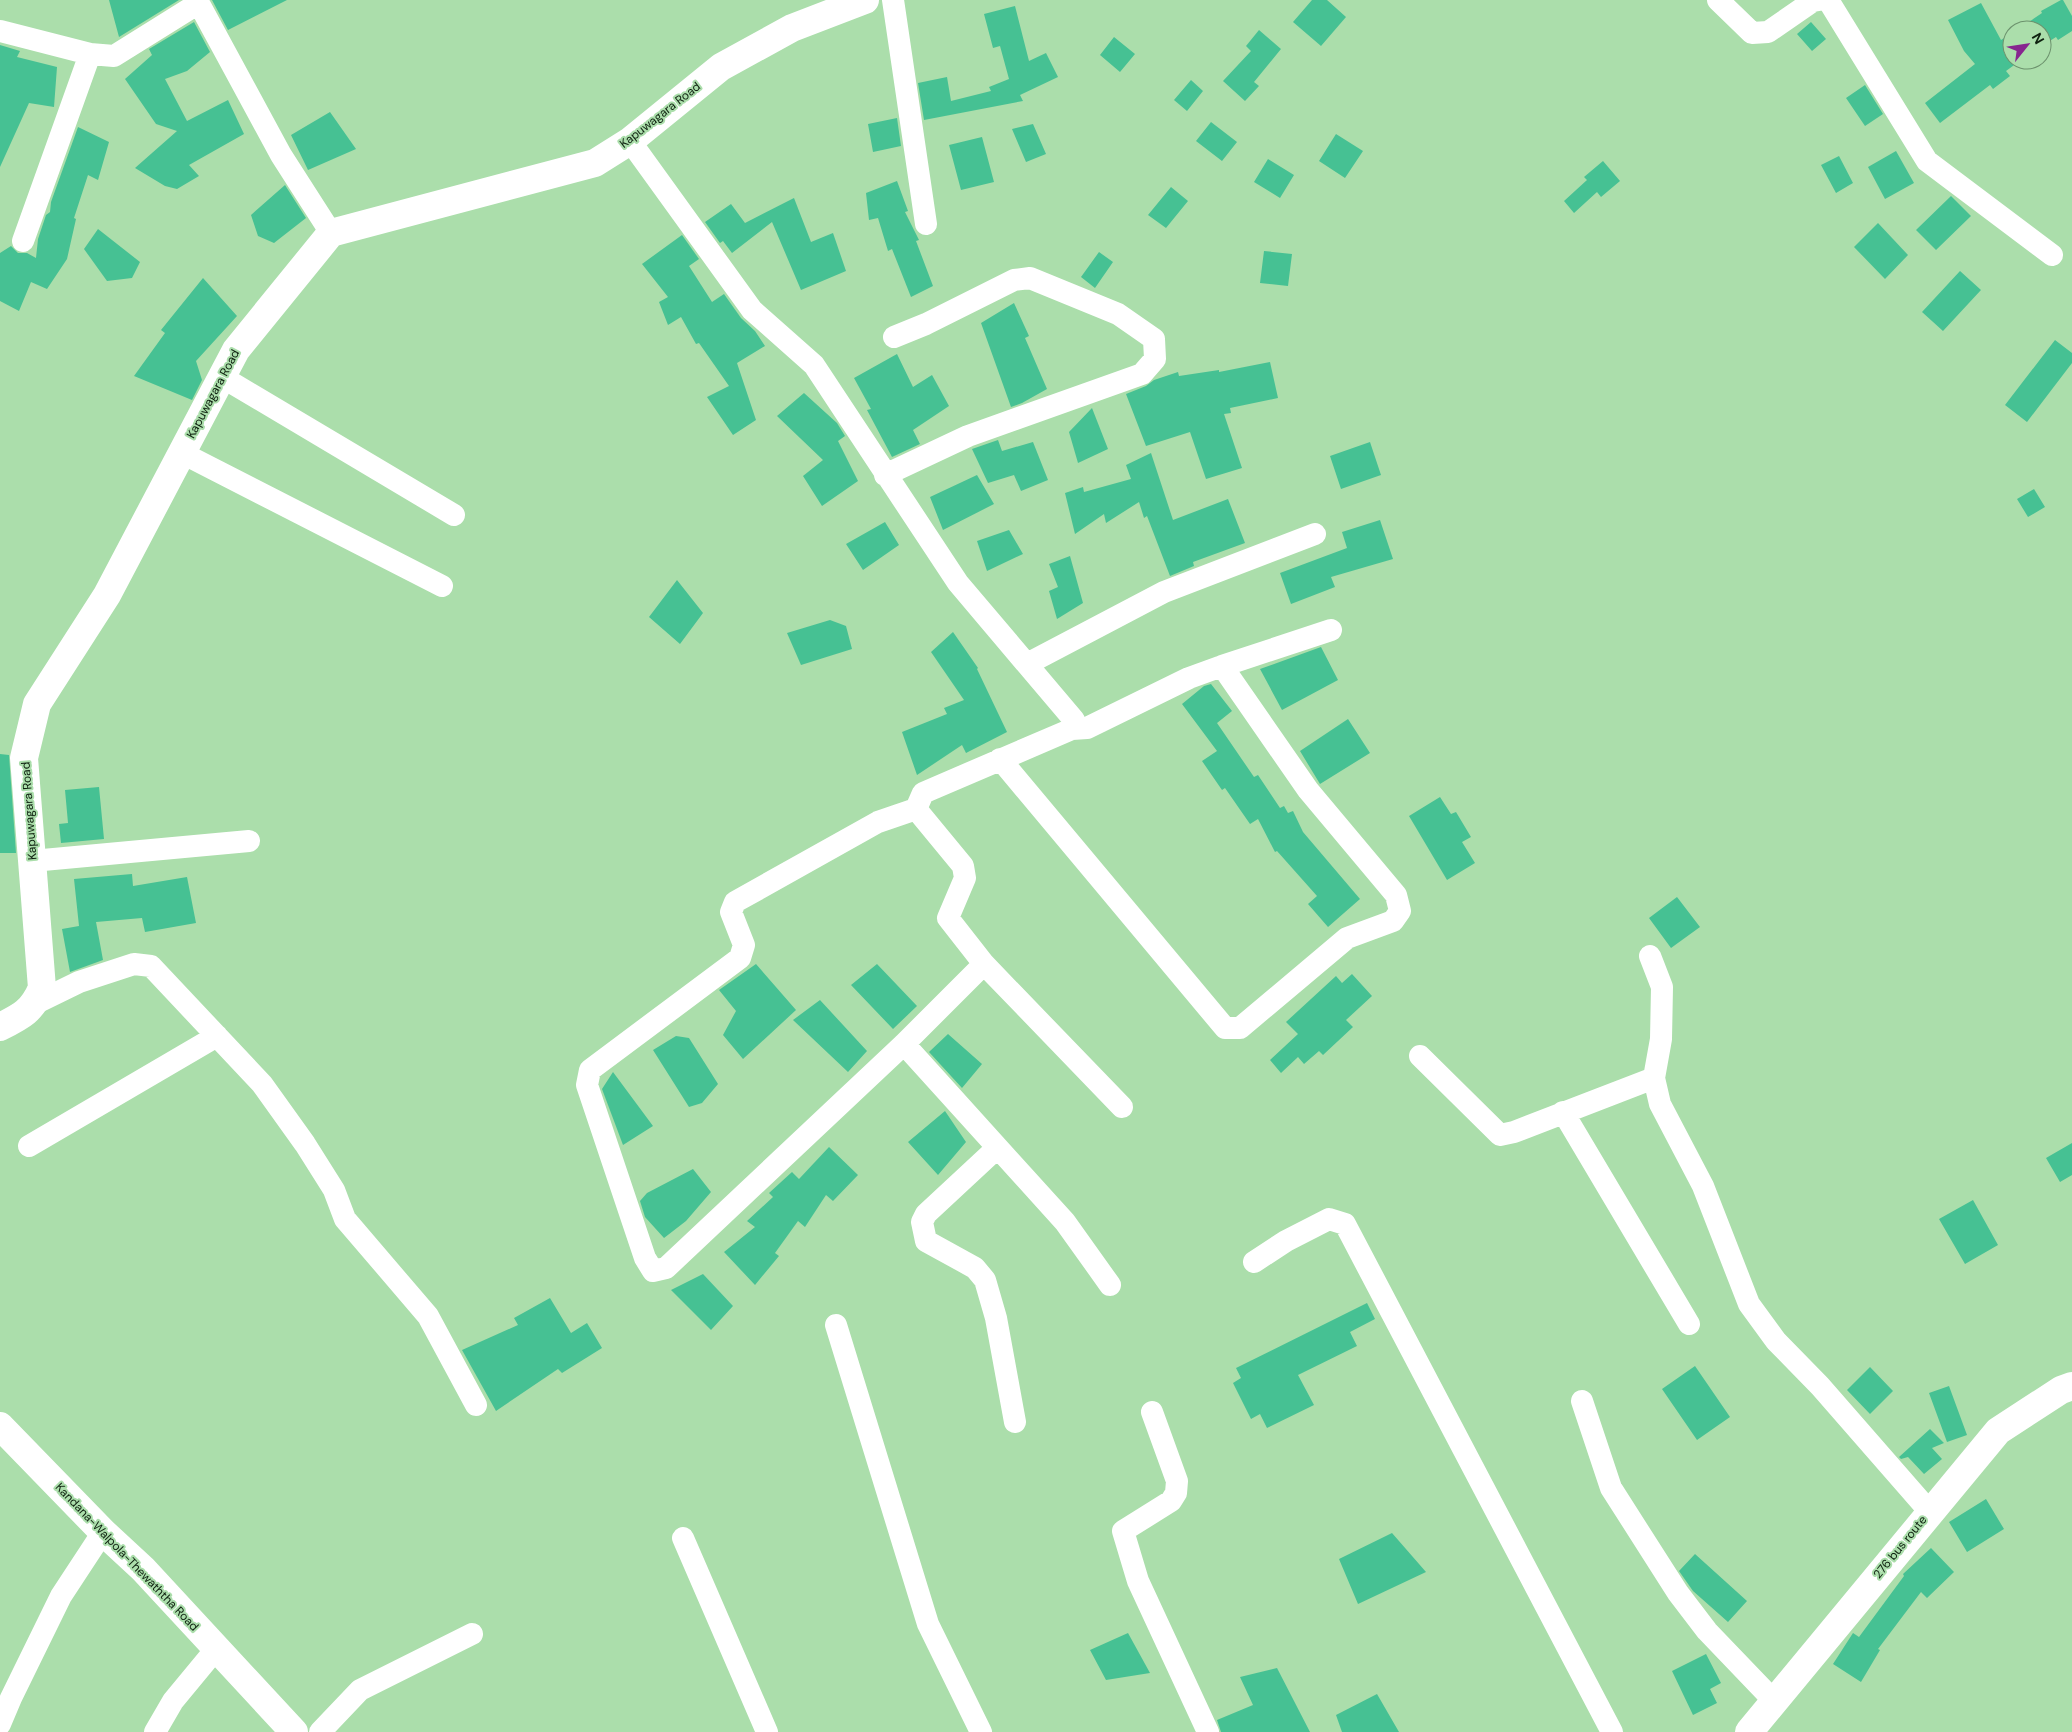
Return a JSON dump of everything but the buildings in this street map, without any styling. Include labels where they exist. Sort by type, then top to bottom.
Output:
[{"type":"street","name":"Kapuwagara Road","points":[[36,1003],[42,988],[24,758],[37,704],[107,595],[236,350],[332,233],[595,163],[630,141],[721,67],[792,28],[865,0]]},
{"type":"street","points":[[894,0],[926,224]]},
{"type":"street","points":[[1718,0],[1752,33],[1768,32],[1813,0],[1819,0]]},
{"type":"street","points":[[1828,0],[1927,162],[2052,254]]},
{"type":"street","points":[[0,31],[90,54],[114,56],[198,2],[281,155],[332,233]]},
{"type":"street","points":[[23,241],[90,54]]},
{"type":"street","points":[[630,141],[752,310],[814,366],[958,583],[1074,720],[1072,728]]},
{"type":"street","points":[[885,475],[968,436],[1142,374],[1155,359],[1154,339],[1118,314],[1030,278],[1014,280],[926,324],[894,336]]},
{"type":"street","points":[[222,377],[454,515]]},
{"type":"street","points":[[182,453],[442,586]]},
{"type":"street","points":[[1027,664],[1164,592],[1315,534]]},
{"type":"street","points":[[984,964],[904,1044],[666,1268],[653,1271],[645,1258],[587,1085],[590,1070],[740,958],[744,945],[731,912],[735,902],[878,822],[916,809],[923,793],[1072,728],[1086,728],[1189,678],[1331,630]]},
{"type":"street","points":[[1000,759],[1225,1028],[1240,1028],[1347,938],[1393,920],[1400,911],[1396,895],[1308,790],[1222,666]]},
{"type":"street","points":[[916,809],[963,866],[965,878],[948,918],[984,964],[1122,1107]]},
{"type":"street","points":[[32,861],[249,841]]},
{"type":"street","points":[[1650,956],[1662,988],[1661,1039],[1654,1078],[1660,1104],[1703,1186],[1749,1304],[1776,1341],[1820,1386],[1930,1512]]},
{"type":"street","points":[[0,1027],[24,1015],[36,1003],[79,982],[134,964],[151,966],[262,1084],[305,1144],[334,1190],[345,1218],[428,1316],[476,1405]]},
{"type":"street","points":[[29,1146],[217,1036]]},
{"type":"street","points":[[904,1044],[1065,1222],[1110,1285]]},
{"type":"street","points":[[1420,1056],[1500,1135],[1514,1132],[1654,1078]]},
{"type":"street","points":[[1564,1112],[1689,1324]]},
{"type":"street","points":[[997,1148],[926,1214],[922,1222],[926,1241],[975,1268],[985,1280],[996,1318],[1014,1422]]},
{"type":"street","points":[[1254,1262],[1286,1241],[1329,1219],[1345,1224],[1612,1732]]},
{"type":"street","points":[[836,1326],[928,1624],[981,1732]]},
{"type":"street","name":"276 bus route","points":[[1748,1732],[1998,1431],[2061,1390],[2072,1386]]},
{"type":"street","points":[[1582,1400],[1611,1488],[1678,1594],[1707,1631],[1774,1701]]},
{"type":"street","points":[[1152,1412],[1177,1481],[1176,1493],[1171,1501],[1123,1531],[1138,1581],[1208,1732]]},
{"type":"street","name":"Kandana-Walpola-Thewaththa Road","points":[[0,1426],[103,1532],[142,1569],[294,1732]]},
{"type":"street","points":[[0,1724],[10,1698],[61,1596],[103,1532]]},
{"type":"street","points":[[683,1538],[767,1732]]},
{"type":"street","points":[[320,1732],[360,1690],[472,1634]]},
{"type":"street","points":[[155,1732],[173,1701],[216,1649]]}]
